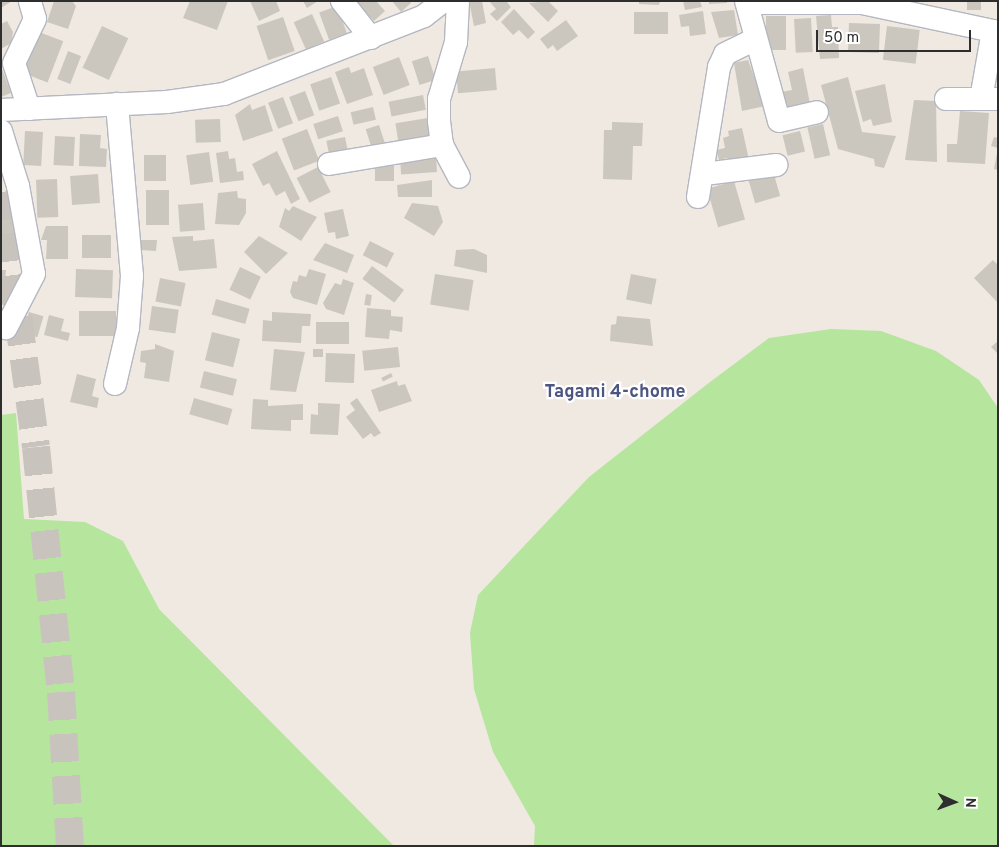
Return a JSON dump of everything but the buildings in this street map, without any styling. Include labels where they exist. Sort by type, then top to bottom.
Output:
[{"type":"street","points":[[28,108],[14,63],[35,19],[30,1]]},
{"type":"street","points":[[342,1],[370,38]]},
{"type":"street","points":[[1,110],[117,104],[224,94],[424,16],[443,1]]},
{"type":"street","points":[[458,1],[456,42],[439,99],[442,145],[459,177]]},
{"type":"street","points":[[817,112],[779,121],[754,40],[746,2],[862,3],[993,31],[989,99],[946,99]]},
{"type":"street","points":[[698,197],[704,174],[719,67],[725,54],[754,40]]},
{"type":"street","points":[[115,384],[128,328],[132,276],[117,104]]},
{"type":"street","points":[[1,131],[18,186],[34,274],[6,328]]},
{"type":"street","points":[[329,164],[442,145]]},
{"type":"street","points":[[704,174],[776,165]]},
{"type":"green space","points":[[831,329],[881,331],[936,351],[979,380],[998,408],[998,846],[534,846],[535,826],[493,752],[474,689],[470,633],[478,595],[589,477],[710,382],[769,338]]},
{"type":"green space","points":[[16,413],[24,519],[85,522],[123,541],[159,609],[394,846],[1,846],[1,415]]},
{"type":"tunnel","points":[[1,192],[36,447],[61,692],[70,846]]},
{"type":"district","name":"Tagami 4-chome","points":[[615,393]]}]
